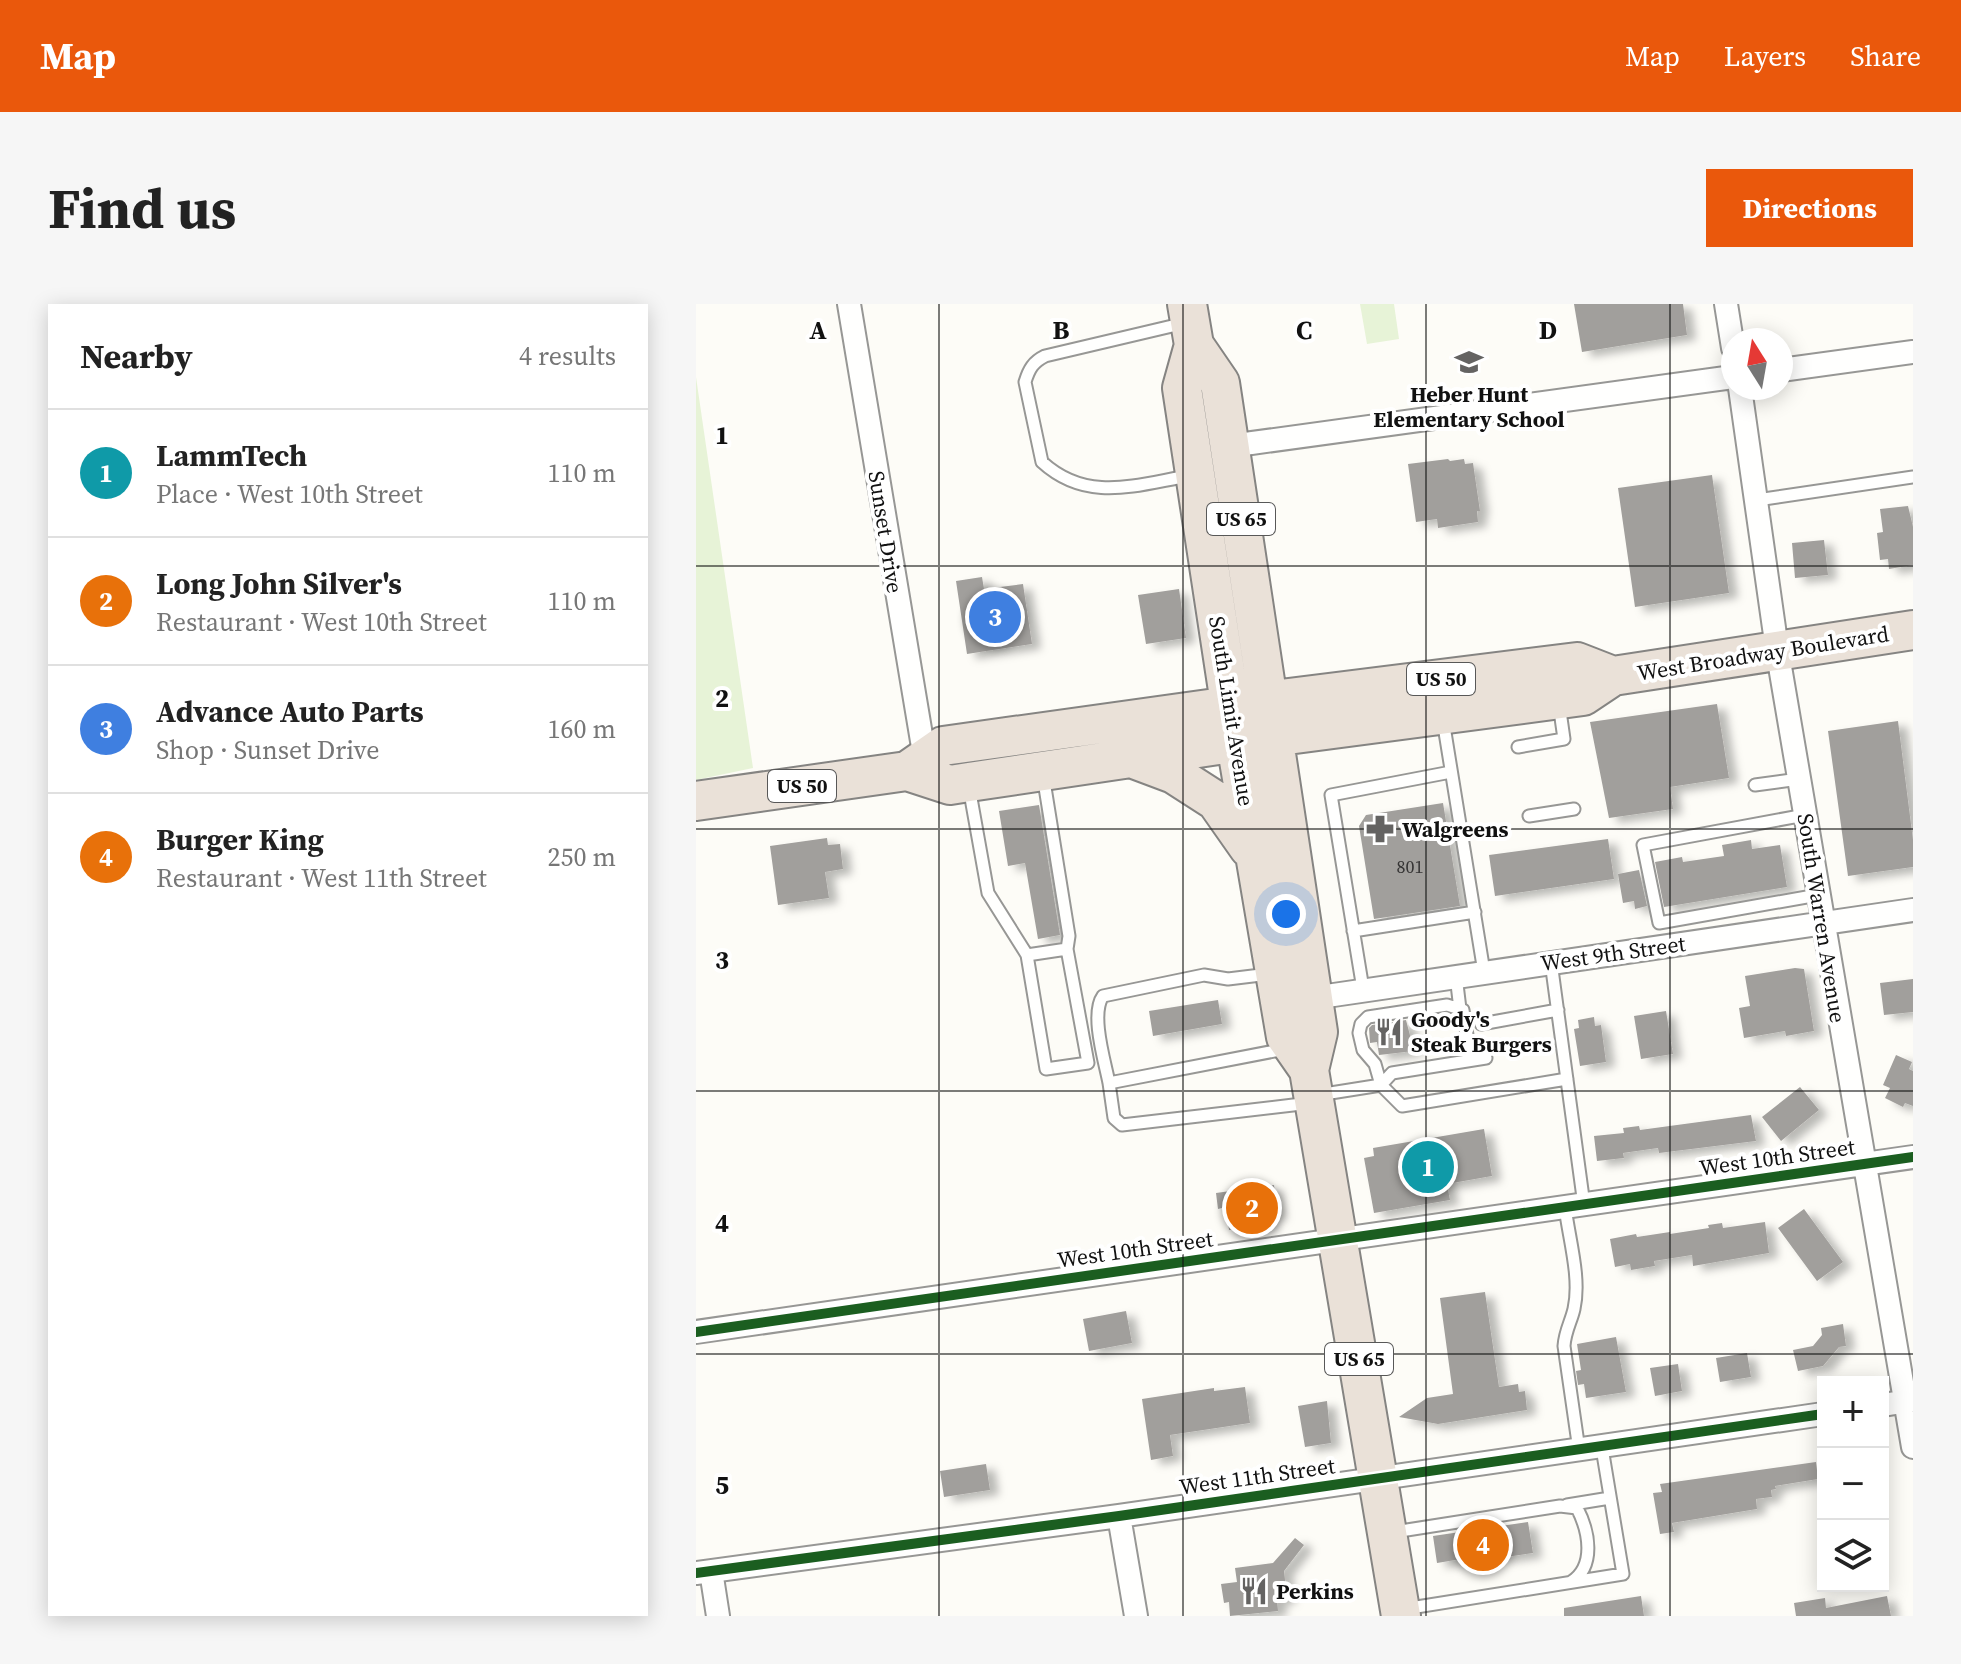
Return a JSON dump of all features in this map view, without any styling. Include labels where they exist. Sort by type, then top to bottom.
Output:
[{"type":"highway","name":"South Limit Avenue","points":[[1191,324],[1220,383],[1230,446],[1251,722],[1255,857],[1286,1037],[1308,1079],[1339,1240],[1400,1613]]},
{"type":"highway","name":"South Limit Avenue","points":[[1191,324],[1182,388],[1197,475],[1313,998],[1318,1032],[1308,1079]]},
{"type":"highway","name":"West Broadway Boulevard","points":[[696,801],[916,765],[943,746],[1251,722],[1442,716],[1583,696],[1613,676],[1913,630]]},
{"type":"highway","name":"West Broadway Boulevard","points":[[916,765],[950,785],[1131,758],[1251,722],[1577,662],[1613,676]]},
{"type":"highway","points":[[1131,758],[1174,774],[1216,801],[1255,857]]},
{"type":"street","name":"Sunset Drive","points":[[849,304],[916,765]]},
{"type":"street","points":[[1726,304],[1730,328]]},
{"type":"street","points":[[1793,368],[1913,352]]},
{"type":"street","points":[[1230,446],[1721,379]]},
{"type":"street","name":"South Warren Avenue","points":[[1742,400],[1777,649],[1900,1402],[1913,1447]]},
{"type":"street","name":"West 9th Street","points":[[1313,998],[1913,910]]},
{"type":"street","name":"West 10th Street","points":[[696,1332],[1913,1157]]},
{"type":"street","name":"West 11th Street","points":[[703,1572],[1379,1480],[1817,1415]]},
{"type":"street","points":[[1119,1516],[1136,1616]]},
{"type":"street","points":[[703,1572],[718,1616]]},
{"type":"lane","points":[[1191,324],[1045,356],[1036,360],[1025,382],[1042,462],[1051,470],[1095,489],[1197,475]]},
{"type":"lane","points":[[1757,500],[1913,477]]},
{"type":"lane","points":[[1518,747],[1564,739],[1559,699]]},
{"type":"lane","points":[[1442,716],[1484,972]]},
{"type":"lane","points":[[969,782],[988,893],[1027,955],[1046,1069],[1088,1063],[1067,949],[1069,936],[1042,771]]},
{"type":"lane","points":[[1363,989],[1331,795],[1451,772]]},
{"type":"lane","points":[[1755,785],[1799,779]]},
{"type":"lane","points":[[1529,816],[1574,809]]},
{"type":"lane","points":[[1805,815],[1643,845],[1659,923],[1818,895]]},
{"type":"lane","points":[[1353,931],[1475,912]]},
{"type":"lane","points":[[1027,955],[1067,949]]},
{"type":"lane","points":[[1551,962],[1567,1079],[1576,1285],[1574,1309],[1565,1329],[1564,1346],[1579,1451]]},
{"type":"lane","points":[[1274,973],[1243,979],[1204,975],[1103,996],[1099,1002],[1099,1023],[1114,1118],[1122,1125],[1308,1079]]},
{"type":"lane","points":[[1456,976],[1471,1060]]},
{"type":"lane","points":[[1460,1009],[1447,1005],[1364,1019],[1359,1033],[1363,1050],[1375,1064],[1381,1085],[1402,1106],[1567,1079]]},
{"type":"lane","points":[[1481,1024],[1558,1010]]},
{"type":"lane","points":[[1381,1085],[1392,1073],[1486,1058]]},
{"type":"lane","points":[[1109,1083],[1308,1079],[1381,1085]]},
{"type":"lane","points":[[1400,1613],[1623,1574],[1602,1448]]},
{"type":"lane","points":[[1387,1533],[1610,1498]]},
{"type":"lane","points":[[1560,1506],[1577,1508],[1588,1540],[1589,1555],[1578,1578],[1571,1583]]},
{"type":"green space","points":[[1360,304],[1394,304],[1399,339],[1367,344]]},
{"type":"green space","points":[[696,377],[753,768],[696,780]]},
{"type":"building","name":"Heber Hunt Elementary School","points":[[1574,304],[1683,304],[1687,335],[1582,352]]},
{"type":"building","points":[[1464,459],[1465,464],[1473,463],[1480,511],[1477,511],[1478,522],[1438,528],[1437,519],[1416,522],[1408,464]]},
{"type":"building","points":[[1712,475],[1729,593],[1635,607],[1618,488]]},
{"type":"building","points":[[1908,506],[1913,527],[1913,565],[1889,569],[1888,559],[1880,560],[1877,533],[1883,532],[1880,509]]},
{"type":"building","points":[[1824,540],[1828,575],[1795,578],[1792,543]]},
{"type":"building","points":[[982,577],[984,589],[1023,584],[1032,644],[967,654],[956,581]]},
{"type":"building","points":[[1179,589],[1186,638],[1146,644],[1138,595]]},
{"type":"building","points":[[1717,704],[1729,778],[1670,787],[1673,809],[1609,818],[1590,722]]},
{"type":"building","points":[[1898,721],[1913,840],[1913,867],[1848,876],[1828,731]]},
{"type":"building","name":"Walgreens","points":[[1443,803],[1460,906],[1374,919],[1359,826],[1366,815]]},
{"type":"building","points":[[1039,805],[1060,935],[1038,939],[1025,863],[1008,866],[999,811]]},
{"type":"building","points":[[827,838],[828,845],[840,844],[843,869],[825,872],[829,898],[778,905],[770,846]]},
{"type":"building","points":[[1608,839],[1614,879],[1495,896],[1489,855]]},
{"type":"building","points":[[1751,840],[1752,849],[1780,845],[1787,887],[1664,907],[1655,862],[1682,857],[1683,862],[1724,856],[1722,845]]},
{"type":"building","points":[[1639,870],[1647,906],[1635,909],[1634,901],[1623,903],[1618,874]]},
{"type":"building","points":[[1804,969],[1814,1031],[1786,1036],[1785,1031],[1744,1038],[1739,1008],[1750,1006],[1745,976]]},
{"type":"building","points":[[1913,979],[1913,1012],[1884,1015],[1880,983]]},
{"type":"building","points":[[1218,1000],[1222,1024],[1153,1036],[1149,1011]]},
{"type":"building","points":[[1666,1011],[1673,1054],[1641,1059],[1634,1016]]},
{"type":"building","points":[[1594,1017],[1595,1026],[1601,1025],[1606,1062],[1580,1066],[1574,1029],[1579,1028],[1578,1020]]},
{"type":"building","name":"Goody's Steak Burgers","points":[[1406,1020],[1414,1051],[1379,1055],[1377,1042],[1370,1043],[1369,1028]]},
{"type":"building","points":[[1896,1055],[1912,1062],[1909,1069],[1913,1071],[1913,1106],[1905,1103],[1903,1107],[1885,1098],[1890,1088],[1883,1085]]},
{"type":"building","points":[[1800,1087],[1819,1110],[1781,1141],[1762,1117]]},
{"type":"building","points":[[1751,1115],[1756,1141],[1659,1153],[1658,1148],[1623,1153],[1624,1158],[1597,1161],[1594,1136],[1624,1133],[1623,1128],[1639,1126],[1640,1130]]},
{"type":"building","points":[[1484,1129],[1492,1176],[1447,1184],[1450,1200],[1374,1213],[1364,1158],[1374,1156],[1373,1148]]},
{"type":"building","points":[[1274,1185],[1278,1215],[1269,1216],[1270,1225],[1229,1230],[1226,1207],[1218,1209],[1216,1193]]},
{"type":"building","points":[[1804,1209],[1843,1262],[1817,1281],[1778,1228]]},
{"type":"building","points":[[1765,1222],[1769,1253],[1693,1266],[1692,1255],[1654,1261],[1655,1266],[1631,1270],[1630,1264],[1615,1267],[1610,1239],[1636,1234],[1637,1237],[1670,1234],[1722,1223],[1723,1228]]},
{"type":"building","points":[[1485,1292],[1499,1387],[1518,1384],[1519,1392],[1525,1391],[1527,1410],[1438,1424],[1399,1417],[1427,1398],[1453,1394],[1440,1298]]},
{"type":"building","points":[[1126,1311],[1132,1343],[1089,1351],[1083,1319]]},
{"type":"building","points":[[1843,1324],[1846,1346],[1839,1347],[1823,1366],[1798,1371],[1793,1350],[1813,1346],[1822,1335],[1821,1328]]},
{"type":"building","points":[[1616,1337],[1626,1392],[1586,1398],[1584,1384],[1578,1385],[1576,1371],[1581,1370],[1577,1344]]},
{"type":"building","points":[[1747,1353],[1751,1377],[1720,1382],[1716,1358]]},
{"type":"building","points":[[1678,1364],[1682,1391],[1655,1396],[1650,1368]]},
{"type":"building","points":[[1245,1387],[1250,1423],[1170,1435],[1173,1456],[1151,1460],[1142,1399],[1214,1388],[1214,1391]]},
{"type":"building","points":[[1327,1401],[1331,1443],[1305,1447],[1298,1406]]},
{"type":"building","points":[[1816,1462],[1817,1470],[1817,1479],[1775,1486],[1776,1489],[1771,1490],[1772,1497],[1756,1499],[1757,1509],[1672,1523],[1674,1532],[1660,1534],[1653,1493],[1662,1492],[1660,1484]]},
{"type":"building","points":[[986,1464],[990,1490],[944,1497],[940,1471]]},
{"type":"building","points":[[1528,1522],[1533,1553],[1499,1558],[1498,1553],[1437,1563],[1433,1536]]},
{"type":"building","name":"Perkins","points":[[1295,1538],[1304,1545],[1284,1571],[1287,1598],[1277,1600],[1278,1611],[1230,1616],[1229,1602],[1224,1603],[1221,1584],[1237,1582],[1235,1568],[1273,1563]]},
{"type":"building","points":[[1641,1596],[1644,1616],[1564,1616],[1564,1608]]},
{"type":"building","points":[[1887,1596],[1891,1616],[1796,1616],[1794,1603],[1825,1598],[1826,1608]]},
{"type":"cycle path","points":[[696,1332],[1913,1157]]},
{"type":"cycle path","points":[[696,1573],[1119,1516],[1817,1415]]},
{"type":"place","name":"Heber Hunt Elementary School","points":[[1469,362]]},
{"type":"place","name":"Advance Auto Parts","points":[[995,617]]},
{"type":"place","name":"Walgreens","points":[[1380,829]]},
{"type":"place","name":"Goody's Steak Burgers","points":[[1389,1032]]},
{"type":"place","name":"LammTech","points":[[1428,1167]]},
{"type":"place","name":"Long John Silver's","points":[[1252,1208]]},
{"type":"place","name":"Burger King","points":[[1483,1545]]},
{"type":"place","name":"Perkins","points":[[1254,1591]]}]
